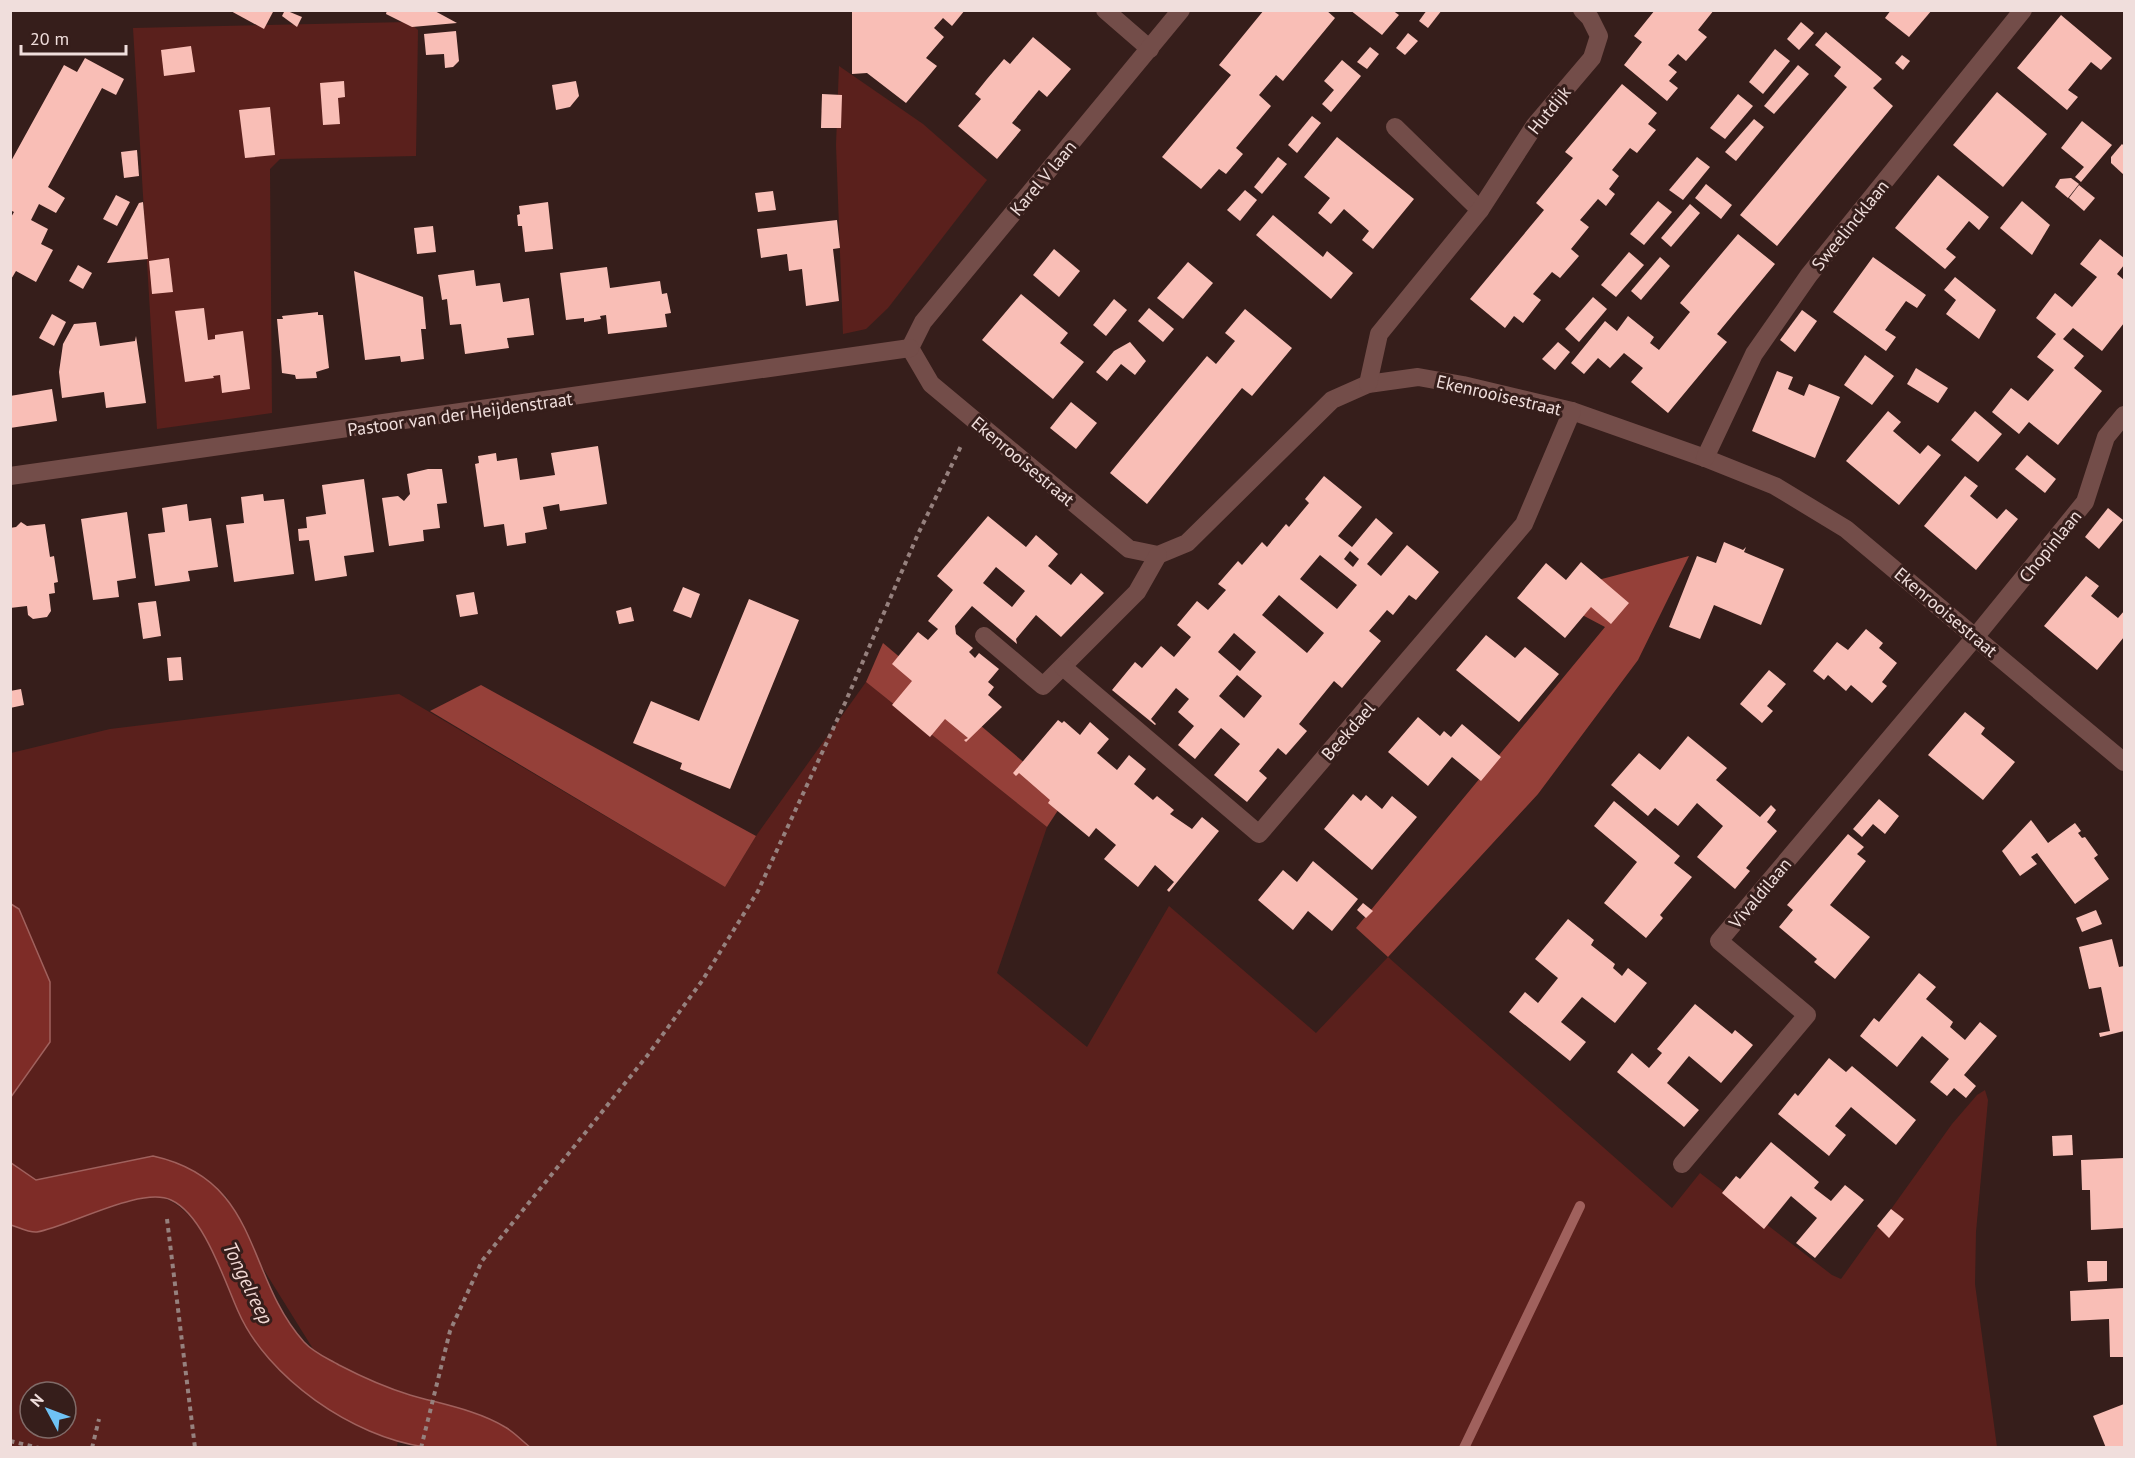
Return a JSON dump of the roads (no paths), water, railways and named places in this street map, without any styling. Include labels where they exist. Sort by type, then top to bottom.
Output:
[{"type":"street","points":[[1105,10],[1150,49]]},
{"type":"street","name":"Karel V laan","points":[[910,348],[923,322],[1181,10]]},
{"type":"street","name":"Hutdijk","points":[[1368,384],[1378,334],[1480,210],[1535,124],[1592,58],[1599,36],[1590,18],[1582,10]]},
{"type":"street","name":"Sweelincklaan","points":[[1704,458],[1754,354],[1809,275],[2023,10]]},
{"type":"street","points":[[1395,127],[1480,210]]},
{"type":"street","name":"Ekenrooisestraat","points":[[910,348],[931,384],[974,420],[1129,549],[1158,555],[1187,543],[1332,400],[1368,384],[1418,376],[1572,411],[1775,486],[1846,529],[2124,762]]},
{"type":"street","name":"Pastoor van der Heijdenstraat","points":[[10,476],[910,348]]},
{"type":"street","name":"Beekdael","points":[[1063,667],[1259,834],[1524,524],[1572,411]]},
{"type":"street","name":"Chopinlaan","points":[[1976,636],[2085,502],[2106,437],[2124,415]]},
{"type":"street","points":[[984,636],[1043,686],[1137,592],[1158,555]]},
{"type":"street","name":"Vivaldilaan","points":[[1682,1164],[1807,1015],[1719,941],[1976,636]]},
{"type":"water","points":[[11,904],[19,909],[50,982],[50,1042],[11,1097]]},
{"type":"water","name":"Tongelreep","points":[[153,1156],[188,1168],[214,1186],[233,1208],[285,1316],[312,1349],[382,1385],[494,1421],[512,1431],[530,1447],[450,1449],[397,1441],[369,1431],[315,1400],[269,1359],[251,1336],[203,1234],[183,1208],[171,1200],[158,1197],[124,1202],[37,1232],[11,1225],[11,1163],[36,1180]]},
{"type":"waterway","points":[[1464,1448],[1580,1206]]}]
